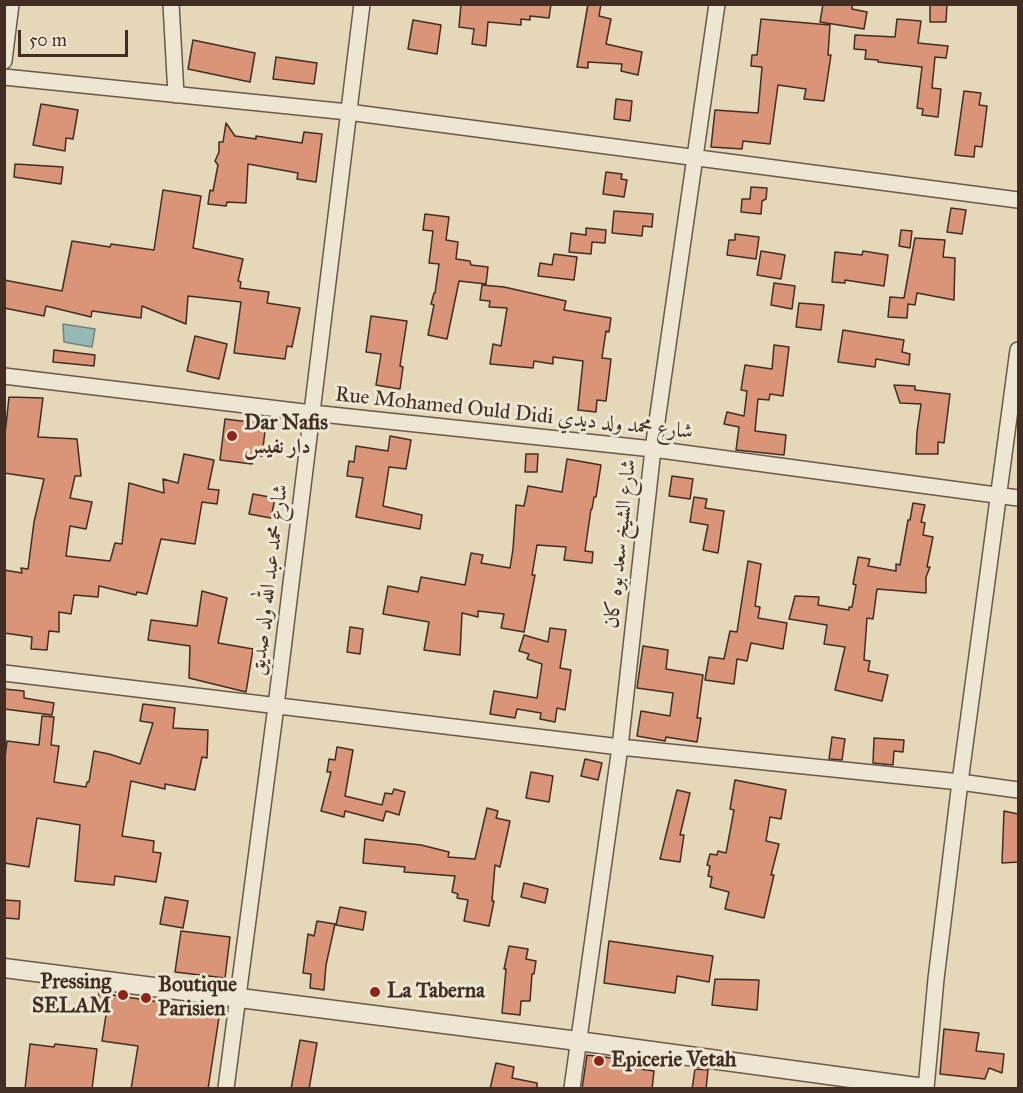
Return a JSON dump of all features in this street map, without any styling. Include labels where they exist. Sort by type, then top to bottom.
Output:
[{"type":"street","points":[[4,61],[11,4]]},
{"type":"street","points":[[171,4],[176,95]]},
{"type":"street","name":"شارع محمد عبد الله ولد صديق","points":[[226,1089],[236,996],[276,706],[362,4]]},
{"type":"street","name":"شارع الشيخ سعد بوه كان","points":[[572,1089],[620,747],[653,450],[717,4]]},
{"type":"street","points":[[4,77],[348,112],[1018,200]]},
{"type":"street","points":[[4,968],[236,996],[925,1089],[960,782],[1018,350]]},
{"type":"street","name":"Rue Mohamed Ould Didi شارع محمد ولد ديدي","points":[[4,375],[312,413],[653,450],[1018,498]]},
{"type":"street","points":[[4,673],[620,747],[1018,790]]},
{"type":"water","points":[[63,324],[95,329],[92,347],[64,342]]},
{"type":"building","points":[[461,4],[551,4],[549,18],[530,16],[530,20],[521,19],[521,25],[488,22],[486,46],[472,44],[474,29],[459,27]]},
{"type":"building","points":[[588,4],[601,4],[599,16],[611,19],[606,44],[642,52],[638,75],[621,71],[622,64],[588,62],[588,68],[577,67]]},
{"type":"building","points":[[823,4],[852,4],[852,9],[867,12],[864,29],[820,22]]},
{"type":"building","points":[[930,4],[947,4],[946,22],[930,22]]},
{"type":"building","points":[[761,19],[830,25],[828,55],[831,55],[824,101],[804,99],[806,89],[778,85],[770,144],[743,141],[742,149],[711,147],[715,110],[758,113],[762,67],[751,66],[752,55],[757,55]]},
{"type":"building","points":[[897,19],[921,21],[918,43],[948,46],[946,58],[935,57],[932,88],[941,89],[938,117],[922,115],[923,109],[917,108],[922,67],[865,59],[866,50],[854,49],[855,35],[895,37]]},
{"type":"building","points":[[413,20],[441,25],[437,54],[408,49]]},
{"type":"building","points":[[193,40],[255,53],[250,82],[188,69]]},
{"type":"building","points":[[276,57],[317,63],[314,84],[273,79]]},
{"type":"building","points":[[964,91],[981,93],[979,105],[987,106],[982,147],[975,146],[974,157],[955,155]]},
{"type":"building","points":[[616,99],[632,101],[630,121],[614,119]]},
{"type":"building","points":[[41,104],[78,110],[73,139],[66,138],[65,151],[33,145]]},
{"type":"building","points":[[226,123],[235,136],[256,139],[256,136],[302,143],[304,132],[322,134],[316,182],[297,179],[298,173],[248,164],[246,203],[227,202],[226,206],[208,204],[218,165],[215,161],[219,152],[219,142],[223,142]]},
{"type":"building","points":[[15,164],[63,167],[61,184],[14,177]]},
{"type":"building","points":[[606,172],[622,174],[621,179],[627,180],[624,197],[603,194]]},
{"type":"building","points":[[751,187],[767,188],[766,199],[762,201],[761,214],[741,212],[742,199],[750,199]]},
{"type":"building","points":[[163,190],[201,196],[193,248],[243,259],[238,281],[241,282],[240,288],[269,292],[267,303],[300,308],[292,347],[287,346],[285,359],[234,353],[241,302],[188,296],[186,324],[142,306],[141,318],[92,311],[91,317],[46,306],[44,316],[4,308],[4,280],[62,291],[72,241],[110,247],[111,244],[154,250]]},
{"type":"building","points":[[951,208],[966,210],[962,234],[947,232]]},
{"type":"building","points":[[614,211],[653,214],[652,227],[643,226],[642,236],[612,233]]},
{"type":"building","points":[[425,214],[449,217],[446,240],[458,242],[456,259],[470,261],[471,265],[488,267],[486,284],[459,281],[447,339],[428,335],[439,264],[429,263],[433,231],[423,230]]},
{"type":"building","points":[[586,228],[606,230],[605,243],[592,242],[591,254],[569,252],[571,233],[586,235]]},
{"type":"building","points":[[901,230],[912,231],[910,248],[899,246]]},
{"type":"building","points":[[735,234],[759,237],[756,259],[727,255],[729,240],[735,240]]},
{"type":"building","points":[[915,238],[945,240],[943,257],[955,258],[954,300],[917,293],[915,305],[908,304],[907,318],[888,317],[890,297],[904,298]]},
{"type":"building","points":[[761,251],[785,255],[781,279],[757,275]]},
{"type":"building","points":[[863,251],[888,255],[884,286],[845,280],[845,283],[832,282],[835,252],[862,255]]},
{"type":"building","points":[[554,254],[577,257],[574,280],[538,276],[540,263],[552,265]]},
{"type":"building","points":[[774,283],[795,286],[792,309],[771,305]]},
{"type":"building","points":[[482,285],[504,287],[566,301],[564,310],[611,318],[609,332],[606,331],[602,358],[611,359],[606,401],[597,400],[596,412],[578,410],[583,361],[553,357],[553,364],[534,361],[533,368],[490,364],[493,344],[501,346],[507,308],[489,307],[490,301],[480,300]]},
{"type":"building","points":[[799,303],[824,305],[821,330],[796,327]]},
{"type":"building","points":[[371,316],[407,321],[400,366],[403,367],[400,389],[376,385],[381,354],[366,352]]},
{"type":"building","points":[[843,330],[904,340],[902,352],[910,354],[909,365],[876,359],[875,367],[838,362]]},
{"type":"building","points":[[195,336],[227,344],[219,379],[187,371]]},
{"type":"building","points":[[774,345],[789,347],[783,396],[770,394],[769,400],[758,399],[755,431],[786,435],[784,455],[736,450],[739,427],[724,424],[727,412],[744,416],[747,391],[741,390],[745,365],[772,369]]},
{"type":"building","points":[[54,350],[95,355],[94,366],[53,362]]},
{"type":"building","points":[[894,385],[915,386],[915,390],[950,394],[944,443],[938,442],[938,454],[916,454],[921,404],[900,403]]},
{"type":"building","points":[[9,397],[43,398],[38,437],[77,439],[81,476],[75,476],[70,498],[92,502],[86,529],[70,526],[66,556],[110,561],[115,543],[122,544],[129,483],[164,493],[163,479],[178,483],[184,454],[214,460],[208,489],[219,490],[217,504],[202,502],[195,544],[161,539],[147,594],[137,592],[136,595],[99,586],[98,597],[74,595],[71,614],[59,612],[59,632],[49,631],[47,650],[31,649],[32,637],[4,633],[4,570],[22,573],[21,568],[28,569],[34,522],[44,479],[4,473],[4,444]]},
{"type":"building","points":[[225,419],[258,423],[257,430],[265,431],[262,456],[253,455],[252,464],[220,460]]},
{"type":"building","points":[[390,436],[411,440],[406,469],[389,467],[383,506],[422,515],[420,529],[356,517],[363,478],[347,476],[349,461],[354,462],[356,446],[388,451]]},
{"type":"building","points":[[526,454],[538,454],[537,472],[525,472]]},
{"type":"building","points":[[567,459],[601,465],[585,551],[593,552],[592,563],[564,560],[566,547],[537,545],[532,575],[535,575],[524,632],[501,628],[504,614],[478,611],[478,617],[462,613],[460,655],[424,650],[429,622],[383,614],[388,586],[418,592],[421,577],[465,585],[471,553],[483,555],[481,563],[510,568],[516,505],[524,506],[528,486],[562,492]]},
{"type":"building","points":[[672,476],[693,479],[690,499],[669,496]]},
{"type":"building","points":[[253,494],[275,498],[271,518],[249,514]]},
{"type":"building","points":[[694,497],[707,499],[705,508],[724,511],[718,553],[703,550],[708,525],[690,522]]},
{"type":"building","points":[[913,503],[925,505],[921,522],[925,523],[923,535],[933,537],[927,567],[930,567],[926,577],[926,593],[877,589],[873,619],[867,618],[864,660],[870,661],[868,671],[888,675],[882,701],[835,690],[845,647],[824,644],[827,625],[789,619],[795,596],[819,597],[818,605],[849,610],[849,607],[852,607],[856,585],[853,584],[858,557],[870,559],[868,566],[896,571],[896,564],[900,565]]},
{"type":"building","points":[[748,561],[761,564],[755,606],[760,607],[758,618],[787,623],[783,649],[751,643],[747,661],[737,659],[734,684],[705,680],[709,657],[724,659],[730,631],[737,632]]},
{"type":"building","points":[[202,591],[227,598],[218,643],[253,649],[246,692],[189,678],[190,646],[148,640],[151,620],[197,626]]},
{"type":"building","points":[[350,627],[363,629],[360,654],[347,652]]},
{"type":"building","points":[[550,628],[566,630],[560,668],[571,670],[565,710],[557,708],[555,722],[540,719],[541,713],[517,709],[515,718],[490,714],[494,691],[537,698],[542,664],[527,659],[529,654],[519,651],[524,635],[548,642]]},
{"type":"building","points":[[643,646],[668,650],[666,669],[703,675],[697,718],[701,718],[697,742],[666,737],[665,741],[637,736],[641,711],[670,716],[673,693],[637,688]]},
{"type":"building","points":[[4,689],[24,691],[24,698],[54,703],[52,715],[4,709]]},
{"type":"building","points":[[143,704],[175,708],[173,728],[208,730],[207,758],[202,757],[195,790],[165,784],[165,789],[131,781],[122,836],[154,841],[153,852],[161,853],[156,882],[115,876],[114,885],[75,881],[80,825],[37,818],[29,867],[4,863],[4,766],[7,741],[39,745],[42,716],[54,717],[51,745],[59,746],[54,782],[86,787],[89,782],[94,751],[140,764],[153,723],[140,721]]},
{"type":"building","points":[[832,737],[845,739],[842,760],[829,759]]},
{"type":"building","points":[[874,738],[904,740],[903,752],[894,751],[893,765],[873,763]]},
{"type":"building","points":[[337,747],[353,750],[345,796],[382,805],[385,793],[392,794],[394,789],[405,792],[399,815],[386,811],[383,821],[345,811],[344,817],[321,811],[331,772],[327,772],[329,759],[335,760]]},
{"type":"building","points":[[585,759],[602,763],[598,780],[581,776]]},
{"type":"building","points":[[531,772],[553,776],[549,802],[526,798]]},
{"type":"building","points":[[735,780],[786,790],[781,819],[770,817],[766,841],[779,844],[764,918],[725,909],[729,892],[710,887],[712,877],[708,876],[710,866],[707,865],[710,854],[717,855],[718,851],[726,853],[734,810],[730,809]]},
{"type":"building","points":[[677,790],[690,793],[680,835],[684,835],[680,862],[660,859]]},
{"type":"building","points":[[487,808],[498,811],[496,818],[510,821],[500,867],[495,865],[492,901],[494,901],[489,926],[464,921],[468,900],[457,898],[458,894],[452,892],[455,876],[404,872],[405,867],[363,863],[365,839],[421,845],[449,852],[448,857],[475,859]]},
{"type":"building","points":[[1004,811],[1018,814],[1018,862],[1002,863]]},
{"type":"building","points":[[524,883],[548,889],[545,903],[521,897]]},
{"type":"building","points":[[165,897],[188,901],[183,928],[160,924]]},
{"type":"building","points":[[4,900],[20,901],[19,919],[4,918]]},
{"type":"building","points":[[340,907],[366,912],[363,930],[336,925]]},
{"type":"building","points":[[317,921],[335,924],[326,965],[324,990],[310,988],[311,974],[303,973],[308,934],[314,936]]},
{"type":"building","points":[[181,931],[230,937],[225,978],[175,972]]},
{"type":"building","points":[[609,941],[713,956],[709,982],[677,976],[675,993],[604,983]]},
{"type":"building","points":[[509,946],[528,949],[526,959],[536,961],[534,974],[532,974],[530,1001],[521,1001],[520,1015],[502,1013],[506,969],[504,969]]},
{"type":"building","points":[[715,979],[759,980],[757,1010],[712,1005]]},
{"type":"building","points":[[99,993],[220,1011],[208,1089],[131,1089],[138,1046],[102,1041],[107,1008],[97,1006]]},
{"type":"building","points":[[944,1029],[979,1033],[976,1051],[1004,1054],[1002,1073],[989,1068],[985,1079],[940,1074]]},
{"type":"building","points":[[300,1040],[317,1043],[309,1089],[291,1089]]},
{"type":"building","points":[[30,1044],[54,1047],[55,1044],[97,1049],[92,1089],[25,1089]]},
{"type":"building","points":[[587,1055],[620,1059],[619,1066],[654,1071],[652,1089],[582,1089]]},
{"type":"building","points":[[496,1063],[514,1067],[512,1078],[537,1083],[537,1089],[490,1089]]},
{"type":"building","points":[[695,1069],[708,1070],[706,1089],[692,1089]]},
{"type":"place","name":"Dar Nafis دار نفيس","points":[[232,436]]},
{"type":"place","name":"La Taberna","points":[[375,992]]},
{"type":"place","name":"Pressing SELAM","points":[[123,995]]},
{"type":"place","name":"Boutique Parisien","points":[[146,998]]},
{"type":"place","name":"Epicerie Vetah","points":[[599,1061]]}]
